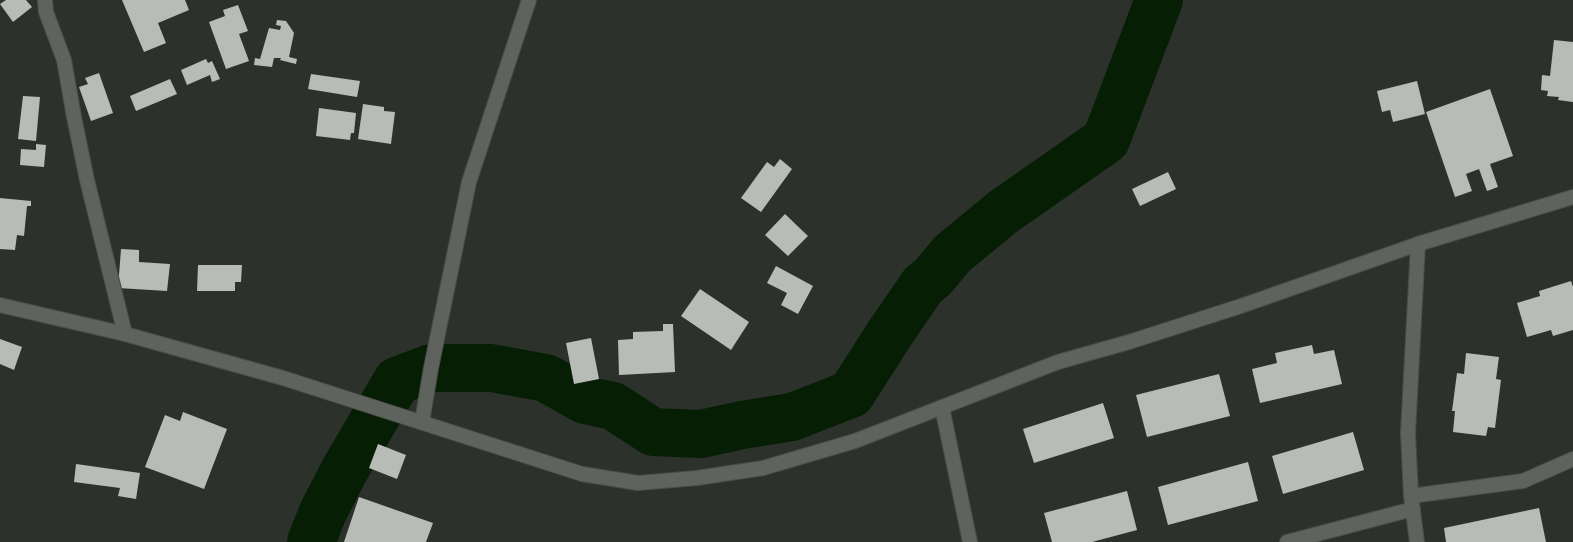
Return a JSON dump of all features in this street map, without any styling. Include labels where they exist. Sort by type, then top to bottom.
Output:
[{"type":"street","points":[[44,0],[46,12],[64,60],[87,180],[125,334]]},
{"type":"street","points":[[422,422],[431,368],[469,182],[529,0]]},
{"type":"street","points":[[0,305],[125,334],[283,378],[582,474],[638,483],[697,478],[763,468],[855,441],[1058,362],[1129,342],[1241,306],[1418,244],[1573,197]]},
{"type":"street","points":[[1417,542],[1412,502],[1408,433],[1418,244]]},
{"type":"street","points":[[942,407],[970,542]]},
{"type":"street","points":[[1287,542],[1412,502],[1522,481],[1573,459]]},
{"type":"building","points":[[6,0],[26,0],[32,7],[13,22],[0,4]]},
{"type":"building","points":[[122,0],[185,0],[189,10],[158,23],[166,43],[144,52]]},
{"type":"building","points":[[238,5],[248,31],[239,34],[249,61],[226,69],[209,22],[225,16],[223,10]]},
{"type":"building","points":[[277,20],[286,21],[294,33],[289,57],[297,59],[296,64],[280,60],[281,58],[274,58],[272,67],[254,65],[255,58],[260,59],[269,28],[280,30],[281,26],[276,25]]},
{"type":"building","points":[[1554,40],[1573,42],[1573,102],[1558,100],[1559,97],[1547,96],[1548,91],[1541,90],[1542,75],[1550,76]]},
{"type":"building","points":[[206,59],[208,63],[212,61],[220,79],[212,82],[210,75],[187,85],[181,70]]},
{"type":"building","points":[[99,73],[113,113],[91,121],[79,87],[88,84],[85,78]]},
{"type":"building","points":[[311,74],[360,81],[357,97],[308,89]]},
{"type":"building","points":[[170,79],[177,94],[136,111],[130,96]]},
{"type":"building","points":[[1417,81],[1425,114],[1393,122],[1390,110],[1382,112],[1377,91]]},
{"type":"building","points":[[1490,89],[1513,156],[1490,164],[1498,187],[1487,191],[1479,169],[1466,174],[1472,191],[1455,197],[1426,112]]},
{"type":"building","points":[[23,96],[40,97],[36,141],[18,139]]},
{"type":"building","points":[[363,104],[384,107],[384,111],[395,112],[391,144],[358,139]]},
{"type":"building","points":[[319,108],[356,113],[354,133],[351,133],[350,140],[316,136]]},
{"type":"building","points":[[36,144],[46,145],[44,167],[20,165],[21,149],[36,150]]},
{"type":"building","points":[[780,159],[792,169],[761,212],[741,198],[767,162],[774,167]]},
{"type":"building","points":[[1168,172],[1176,189],[1140,206],[1132,189]]},
{"type":"building","points":[[0,198],[31,201],[31,206],[27,206],[24,236],[17,235],[15,250],[0,249]]},
{"type":"building","points":[[785,214],[808,236],[788,256],[765,235]]},
{"type":"building","points":[[121,249],[139,250],[139,262],[170,264],[167,291],[118,288]]},
{"type":"building","points":[[198,265],[242,265],[241,282],[235,282],[235,291],[197,291]]},
{"type":"building","points":[[776,266],[813,286],[798,314],[781,305],[787,293],[767,283]]},
{"type":"building","points":[[1571,281],[1573,287],[1573,330],[1553,336],[1551,330],[1527,337],[1517,303],[1540,296],[1539,291]]},
{"type":"building","points":[[700,289],[749,322],[731,350],[681,316]]},
{"type":"building","points":[[663,324],[673,324],[675,372],[619,375],[618,340],[633,339],[633,332],[663,331]]},
{"type":"building","points":[[591,338],[599,379],[574,384],[566,343]]},
{"type":"building","points":[[0,339],[22,347],[14,370],[0,364]]},
{"type":"building","points":[[1312,345],[1314,354],[1334,350],[1342,384],[1260,403],[1252,369],[1277,363],[1275,353]]},
{"type":"building","points":[[1466,353],[1499,357],[1496,379],[1501,380],[1495,428],[1488,427],[1486,436],[1453,432],[1455,411],[1452,411],[1457,373],[1464,374]]},
{"type":"building","points":[[1219,374],[1230,416],[1147,437],[1136,395]]},
{"type":"building","points":[[1103,403],[1114,438],[1034,463],[1023,429]]},
{"type":"building","points":[[183,412],[227,429],[204,489],[145,467],[165,415],[180,421]]},
{"type":"building","points":[[1353,432],[1364,470],[1283,494],[1272,456]]},
{"type":"building","points":[[378,444],[406,455],[397,479],[369,468]]},
{"type":"building","points":[[1248,462],[1258,501],[1168,525],[1158,487]]},
{"type":"building","points":[[76,464],[140,473],[136,499],[118,496],[120,488],[74,482]]},
{"type":"building","points":[[1127,491],[1137,530],[1092,542],[1052,542],[1044,513]]},
{"type":"building","points":[[359,497],[433,523],[426,542],[344,542]]},
{"type":"building","points":[[1539,508],[1546,542],[1446,542],[1444,528]]},
{"type":"waterway","points":[[311,542],[323,512],[344,471],[397,381],[431,368],[491,368],[546,378],[585,400],[613,406],[653,432],[701,434],[792,417],[851,394],[923,285],[933,277],[952,254],[1003,212],[1106,140],[1159,0]]}]
